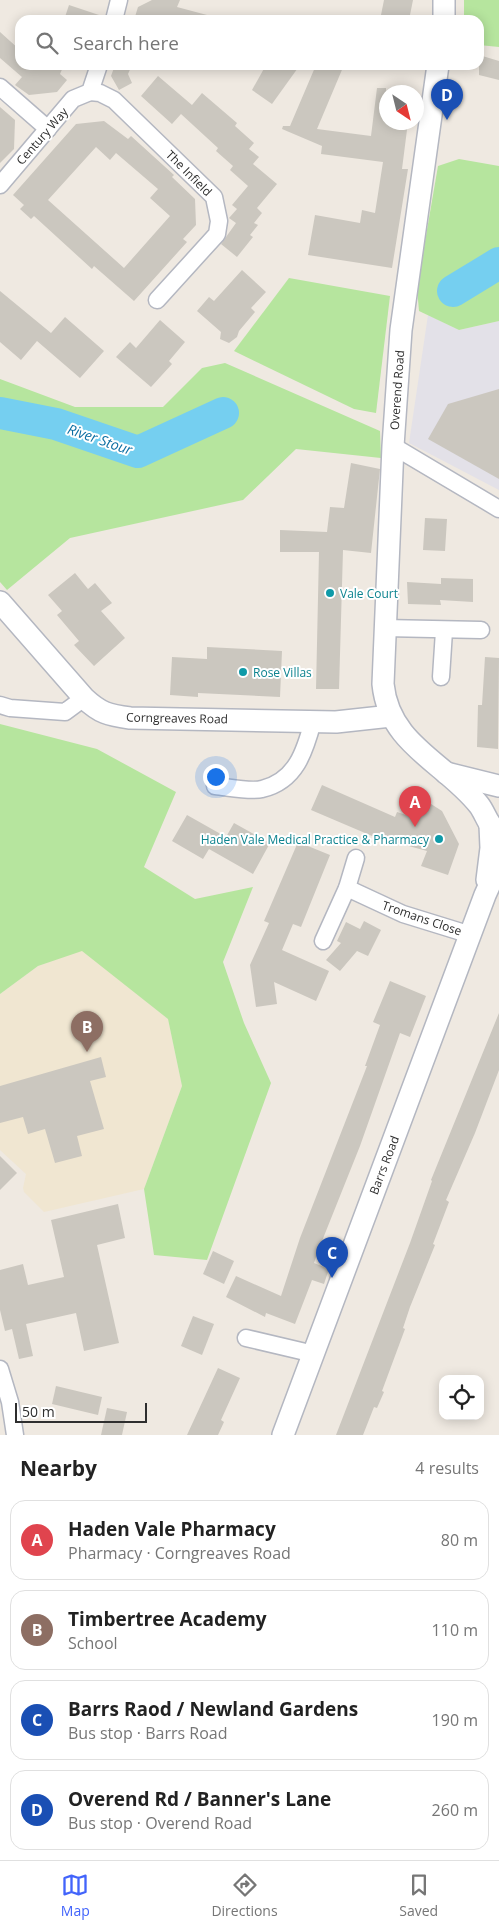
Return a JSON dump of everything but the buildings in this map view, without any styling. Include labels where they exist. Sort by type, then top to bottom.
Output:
[{"type":"street","points":[[115,15],[119,0]]},
{"type":"street","points":[[444,0],[444,15]]},
{"type":"street","points":[[90,92],[97,70]]},
{"type":"street","name":"Overend Road","points":[[391,716],[384,698],[384,628],[401,330],[437,70]]},
{"type":"street","points":[[0,87],[48,129]]},
{"type":"street","name":"Century Way","points":[[0,185],[73,99],[90,92]]},
{"type":"street","name":"The Infield","points":[[90,92],[100,93],[114,100],[214,197],[219,221],[217,234],[157,300]]},
{"type":"street","points":[[393,446],[499,509]]},
{"type":"street","name":"Corngreaves Road","points":[[0,602],[84,698],[96,710],[109,715],[130,718],[336,722],[391,716]]},
{"type":"street","points":[[384,628],[444,631],[481,630]]},
{"type":"street","points":[[441,677],[444,631]]},
{"type":"street","points":[[0,705],[10,708],[65,712],[84,698]]},
{"type":"street","points":[[391,716],[396,727],[410,743],[446,772],[479,805],[492,825]]},
{"type":"street","points":[[215,786],[261,790],[284,779],[298,764],[305,750],[313,721]]},
{"type":"street","points":[[446,772],[499,786]]},
{"type":"street","points":[[492,825],[489,801],[499,790]]},
{"type":"street","name":"Barrs Road","points":[[485,895],[492,825]]},
{"type":"street","points":[[323,941],[347,888],[356,858]]},
{"type":"street","name":"Barrs Road","points":[[283,1435],[485,895],[499,864]]},
{"type":"street","name":"Tromans Close","points":[[347,888],[403,914],[471,935]]},
{"type":"street","points":[[246,1338],[314,1354]]},
{"type":"street","points":[[0,1369],[5,1403],[15,1435]]},
{"type":"shaded area","points":[[428,315],[459,330],[499,321],[499,490],[409,443]]},
{"type":"shaded area","points":[[82,950],[168,1019],[182,1086],[144,1189],[44,1212],[24,1192],[26,1174],[0,1150],[0,994],[38,966]]},
{"type":"green space","points":[[464,0],[499,0],[499,47],[484,46],[484,15],[464,15]]},
{"type":"green space","points":[[459,159],[499,166],[499,321],[459,330],[419,311],[417,288],[438,166]]},
{"type":"green space","points":[[289,278],[390,296],[376,413],[354,409],[234,351]]},
{"type":"green space","points":[[225,363],[380,431],[381,458],[296,449],[243,500],[70,538],[7,590],[0,582],[0,379],[75,407],[163,407],[202,368]]},
{"type":"green space","points":[[0,724],[97,749],[176,792],[144,867],[195,899],[253,887],[223,962],[244,1023],[271,1083],[207,1260],[154,1255],[144,1189],[182,1086],[168,1019],[82,951],[38,966],[0,994]]},
{"type":"waterway","name":"River Stour","points":[[453,291],[499,263]]},
{"type":"waterway","name":"River Stour","points":[[0,413],[56,424],[138,452],[223,413]]},
{"type":"place","name":"Overend Rd / Banner's Lane","points":[[447,120]]},
{"type":"place","name":"Vale Court","points":[[330,593]]},
{"type":"place","name":"Rose Villas","points":[[243,672]]},
{"type":"place","name":"Haden Vale Pharmacy","points":[[415,827]]},
{"type":"place","name":"Haden Vale Medical Practice & Pharmacy","points":[[439,839]]},
{"type":"place","name":"Timbertree Academy","points":[[87,1052]]},
{"type":"place","name":"Barrs Raod / Newland Gardens","points":[[332,1278]]}]
